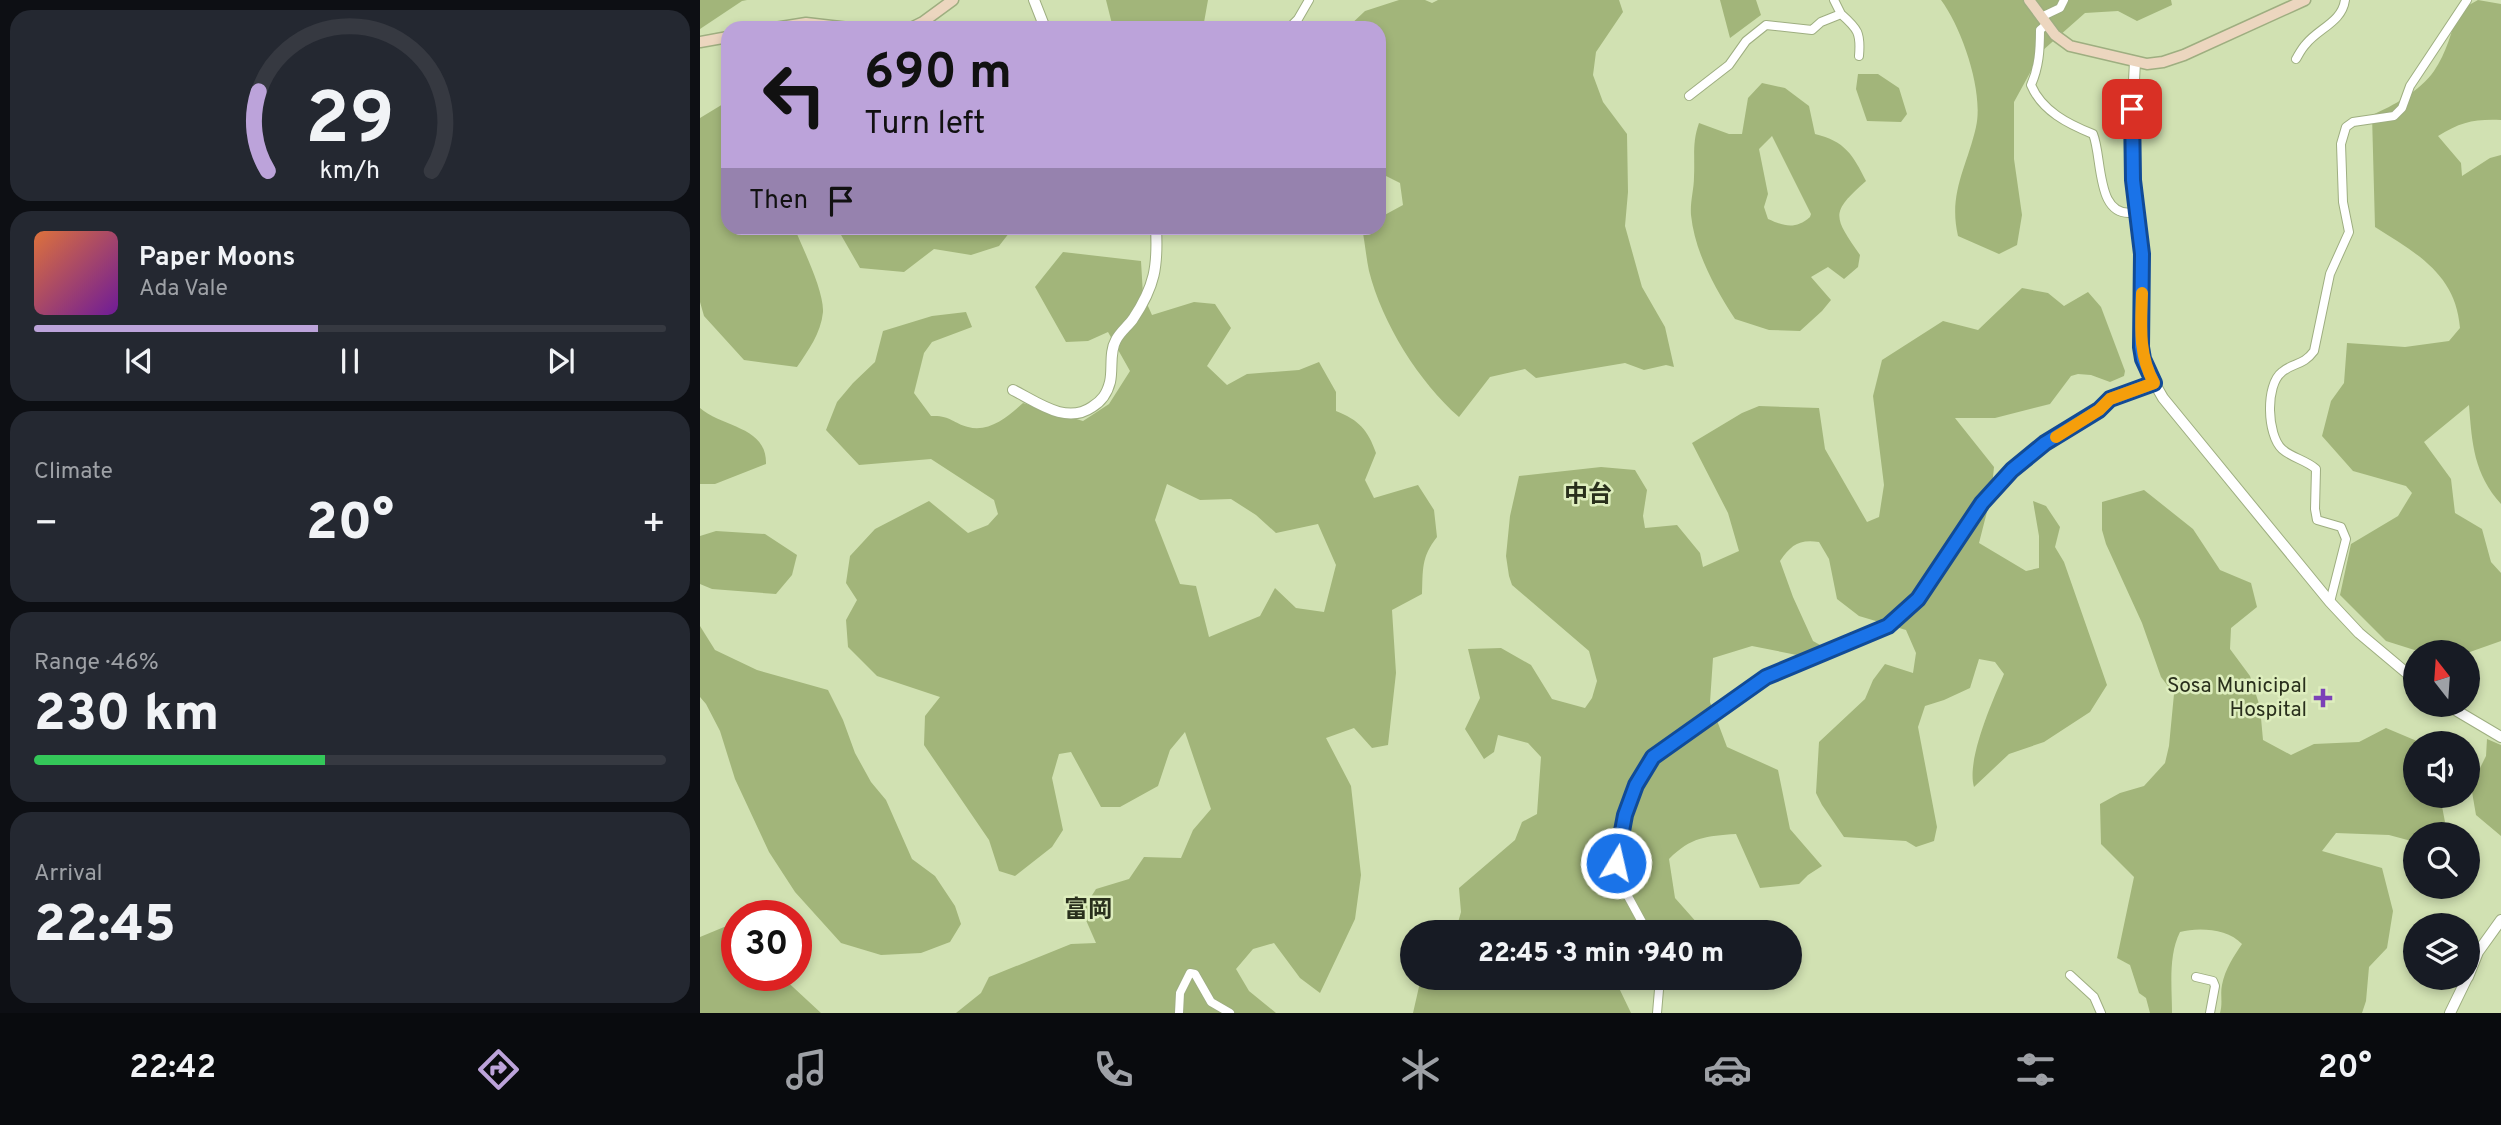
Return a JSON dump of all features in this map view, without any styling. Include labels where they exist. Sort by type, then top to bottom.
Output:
[{"type":"main road","points":[[924,21],[953,0]]},
{"type":"main road","points":[[2029,0],[2055,35],[2070,46],[2135,62],[2157,63],[2173,59],[2305,0]]},
{"type":"main road","points":[[700,42],[721,38]]},
{"type":"street","points":[[1034,0],[1042,21]]},
{"type":"street","points":[[1296,21],[1309,0]]},
{"type":"street","points":[[1834,0],[1841,14],[1855,26],[1861,39],[1859,55]]},
{"type":"street","points":[[2064,0],[2039,30],[2040,54],[2031,85],[2035,96],[2063,122],[2092,134],[2110,203],[2115,209],[2126,214],[2137,212]]},
{"type":"street","points":[[2296,59],[2307,42],[2332,23],[2345,0]]},
{"type":"street","points":[[2330,602],[2346,538],[2341,527],[2318,520],[2315,509],[2316,469],[2307,461],[2281,448],[2275,438],[2269,420],[2272,386],[2280,372],[2307,360],[2314,351],[2329,274],[2349,232],[2343,202],[2340,144],[2346,127],[2353,122],[2394,116],[2402,108],[2410,86],[2466,0]]},
{"type":"street","points":[[1689,96],[1729,65],[1746,41],[1766,25],[1812,30],[1821,22],[1841,14]]},
{"type":"street","points":[[2135,62],[2131,135],[2142,254],[2143,359],[2163,398],[2330,602],[2359,633],[2403,670]]},
{"type":"street","points":[[1013,390],[1065,414],[1077,415],[1104,398],[1110,381],[1116,340],[1132,321],[1154,279],[1156,235]]},
{"type":"street","points":[[1641,920],[1625,889],[1616,863],[1625,815],[1636,785],[1653,757],[1766,677],[1888,626],[1918,599],[1982,503],[2012,470],[2045,443],[2099,410],[2110,399],[2154,383]]},
{"type":"street","points":[[2469,718],[2501,737]]},
{"type":"street","points":[[2480,949],[2501,920]]},
{"type":"street","points":[[1179,1013],[1180,993],[1190,973],[1195,974],[1211,1002],[1230,1013]]},
{"type":"street","points":[[2070,975],[2094,997],[2101,1013]]},
{"type":"street","points":[[2196,977],[2213,981],[2215,986],[2210,1013]]},
{"type":"street","points":[[1657,1013],[1659,990]]},
{"type":"street","points":[[2449,1013],[2460,990]]},
{"type":"green space","points":[[700,0],[747,0],[700,29]]},
{"type":"green space","points":[[1106,0],[1208,0],[1204,21],[1111,21]]},
{"type":"green space","points":[[1399,0],[1425,0],[1432,3],[1438,0],[1619,0],[1623,12],[1596,52],[1593,75],[1603,102],[1627,134],[1628,192],[1625,226],[1642,287],[1665,327],[1674,367],[1666,365],[1644,370],[1625,363],[1536,378],[1525,369],[1490,377],[1459,417],[1430,387],[1393,331],[1369,271],[1363,235],[1386,235],[1386,214],[1403,205],[1400,183],[1386,176],[1386,21],[1354,21],[1365,11]]},
{"type":"green space","points":[[1720,0],[1756,0],[1761,15],[1730,38]]},
{"type":"green space","points":[[1941,0],[2171,0],[2172,5],[2137,21],[2118,11],[2085,13],[2042,51],[2014,102],[2014,159],[2022,215],[2017,245],[1999,254],[1958,236],[1955,206],[1976,127],[1977,96],[1963,43]]},
{"type":"green space","points":[[2478,0],[2501,4],[2501,120],[2468,122],[2438,136],[2461,163],[2462,176],[2490,158],[2501,155],[2501,504],[2485,481],[2476,458],[2469,405],[2424,442],[2451,479],[2455,513],[2482,529],[2491,562],[2501,573],[2501,641],[2480,648],[2480,640],[2403,640],[2403,646],[2386,641],[2340,595],[2351,544],[2398,516],[2412,493],[2406,486],[2353,471],[2322,436],[2331,401],[2344,383],[2347,343],[2405,347],[2449,341],[2460,328],[2457,309],[2442,279],[2419,256],[2375,227],[2372,115],[2406,97],[2428,78],[2445,50],[2458,11]]},
{"type":"green space","points":[[1858,74],[1878,74],[1899,88],[1907,114],[1901,122],[1867,121],[1856,89]]},
{"type":"green space","points":[[1762,83],[1785,88],[1809,106],[1815,134],[1834,141],[1847,150],[1866,181],[1846,201],[1839,215],[1844,231],[1860,255],[1858,267],[1844,279],[1828,267],[1811,277],[1831,300],[1800,331],[1769,330],[1735,319],[1707,270],[1693,229],[1691,205],[1699,123],[1729,134],[1742,134],[1748,98]],"holes":[[[1772,136],[1811,214],[1805,221],[1794,225],[1784,225],[1768,219],[1764,207],[1768,194],[1759,149]]]},
{"type":"green space","points":[[721,105],[721,235],[797,235],[813,273],[823,312],[820,327],[797,367],[744,360],[704,316],[700,302],[700,118]]},
{"type":"green space","points":[[841,235],[1008,235],[999,246],[971,255],[934,249],[904,272],[860,268]]},
{"type":"green space","points":[[1063,252],[1141,261],[1143,295],[1152,315],[1194,302],[1215,304],[1231,328],[1207,366],[1227,385],[1247,374],[1299,370],[1319,362],[1336,392],[1336,411],[1362,427],[1373,445],[1376,453],[1365,480],[1374,498],[1418,485],[1434,510],[1437,537],[1425,557],[1422,594],[1392,610],[1396,673],[1388,745],[1372,748],[1354,728],[1326,738],[1351,786],[1361,875],[1355,919],[1320,993],[1300,978],[1274,943],[1253,949],[1236,969],[1249,991],[1276,1013],[956,1013],[981,993],[989,977],[1071,944],[1096,943],[1082,911],[1096,889],[1129,879],[1144,857],[1181,858],[1193,830],[1211,809],[1185,732],[1170,750],[1158,786],[1120,807],[1101,807],[1071,752],[1059,754],[1052,778],[1063,830],[1052,847],[1015,876],[999,871],[989,840],[924,745],[925,716],[940,697],[877,676],[848,647],[846,620],[857,600],[846,583],[850,556],[875,529],[929,501],[968,533],[988,525],[998,514],[994,500],[931,459],[859,465],[826,430],[837,402],[875,362],[883,331],[932,316],[966,312],[972,327],[932,342],[924,353],[914,393],[931,416],[947,418],[968,427],[983,428],[991,425],[1005,418],[1023,403],[1083,421],[1109,404],[1130,371],[1108,332],[1088,341],[1066,342],[1035,287]],"holes":[[[1167,484],[1200,500],[1231,499],[1256,515],[1276,533],[1318,524],[1336,565],[1324,612],[1296,608],[1275,588],[1260,616],[1209,637],[1196,586],[1180,584],[1155,520]]]},
{"type":"green space","points":[[2022,288],[2048,293],[2064,306],[2088,292],[2101,307],[2125,371],[2124,376],[2110,382],[2091,375],[2071,376],[2050,404],[1995,418],[1955,418],[1994,467],[1991,496],[1979,543],[2026,571],[2039,568],[2039,536],[2033,501],[2046,506],[2060,527],[2055,547],[2064,562],[2107,685],[2090,712],[2044,742],[2009,754],[1974,787],[1977,746],[2004,674],[1995,662],[1979,659],[1970,688],[1925,706],[1918,727],[1937,827],[1934,841],[1916,847],[1906,841],[1844,837],[1816,793],[1819,742],[1865,699],[1873,680],[1885,664],[1913,673],[1916,653],[1906,630],[1859,616],[1837,599],[1829,559],[1819,542],[1801,542],[1792,547],[1780,561],[1813,641],[1836,654],[1817,659],[1752,646],[1713,658],[1710,702],[1727,747],[1778,770],[1790,829],[1822,866],[1799,884],[1760,888],[1736,834],[1707,837],[1685,846],[1669,859],[1675,898],[1694,920],[1459,920],[1461,912],[1459,888],[1515,840],[1522,822],[1537,814],[1541,757],[1528,743],[1498,735],[1494,752],[1484,759],[1465,729],[1480,698],[1468,649],[1501,648],[1531,665],[1552,699],[1585,708],[1592,698],[1597,681],[1589,651],[1512,585],[1506,556],[1510,516],[1519,476],[1601,467],[1635,470],[1647,490],[1643,516],[1645,528],[1677,525],[1700,553],[1703,567],[1739,551],[1728,513],[1692,443],[1759,406],[1819,408],[1825,449],[1867,522],[1879,517],[1884,485],[1873,396],[1882,360],[1943,321],[1978,330]]},
{"type":"green space","points":[[700,408],[752,435],[764,452],[766,464],[715,484],[700,484]]},
{"type":"green space","points":[[2144,490],[2193,529],[2220,570],[2251,583],[2257,607],[2231,628],[2230,649],[2250,676],[2260,707],[2263,740],[2291,755],[2314,744],[2359,742],[2386,728],[2403,735],[2403,808],[2442,808],[2445,822],[2403,822],[2403,839],[2389,835],[2336,833],[2322,851],[2382,868],[2393,911],[2387,948],[2369,967],[2366,1001],[2362,1013],[2220,1013],[2223,979],[2242,944],[2221,932],[2180,932],[2172,961],[2172,1013],[2150,1013],[2146,998],[2139,993],[2130,965],[2117,958],[2134,877],[2101,844],[2100,804],[2120,793],[2144,786],[2165,763],[2174,694],[2161,677],[2142,623],[2106,544],[2102,530],[2102,502]]},
{"type":"green space","points":[[716,531],[765,534],[797,555],[792,575],[776,594],[712,589],[700,584],[700,536]]},
{"type":"green space","points":[[700,626],[715,650],[757,670],[828,690],[855,753],[871,782],[886,800],[912,859],[935,876],[955,906],[961,924],[950,942],[921,953],[881,955],[841,943],[812,911],[812,900],[802,900],[795,892],[769,852],[735,779],[720,731],[700,697]]},
{"type":"green space","points":[[2487,739],[2501,745],[2501,836],[2476,815],[2475,808],[2480,808],[2480,768],[2486,756]]},
{"type":"green space","points":[[721,928],[721,991],[797,991],[821,1013],[700,1013],[700,937]]},
{"type":"green space","points":[[1418,990],[1620,990],[1631,1013],[1413,1013]]},
{"type":"slow traffic","points":[[2056,437],[2099,410],[2110,399],[2154,383],[2143,359],[2141,347],[2142,293]]},
{"type":"place","name":"Sosa Municipal Hospital","points":[[2323,698]]},
{"type":"district","name":"中台","points":[[1588,496]]},
{"type":"district","name":"富岡","points":[[1088,911]]},
{"type":"route","points":[[1616,863],[1625,815],[1636,785],[1653,757],[1766,677],[1888,626],[1918,599],[1982,503],[2012,470],[2045,443],[2099,410],[2110,399],[2154,383],[2143,359],[2141,347],[2142,254],[2133,180],[2132,109]]}]
